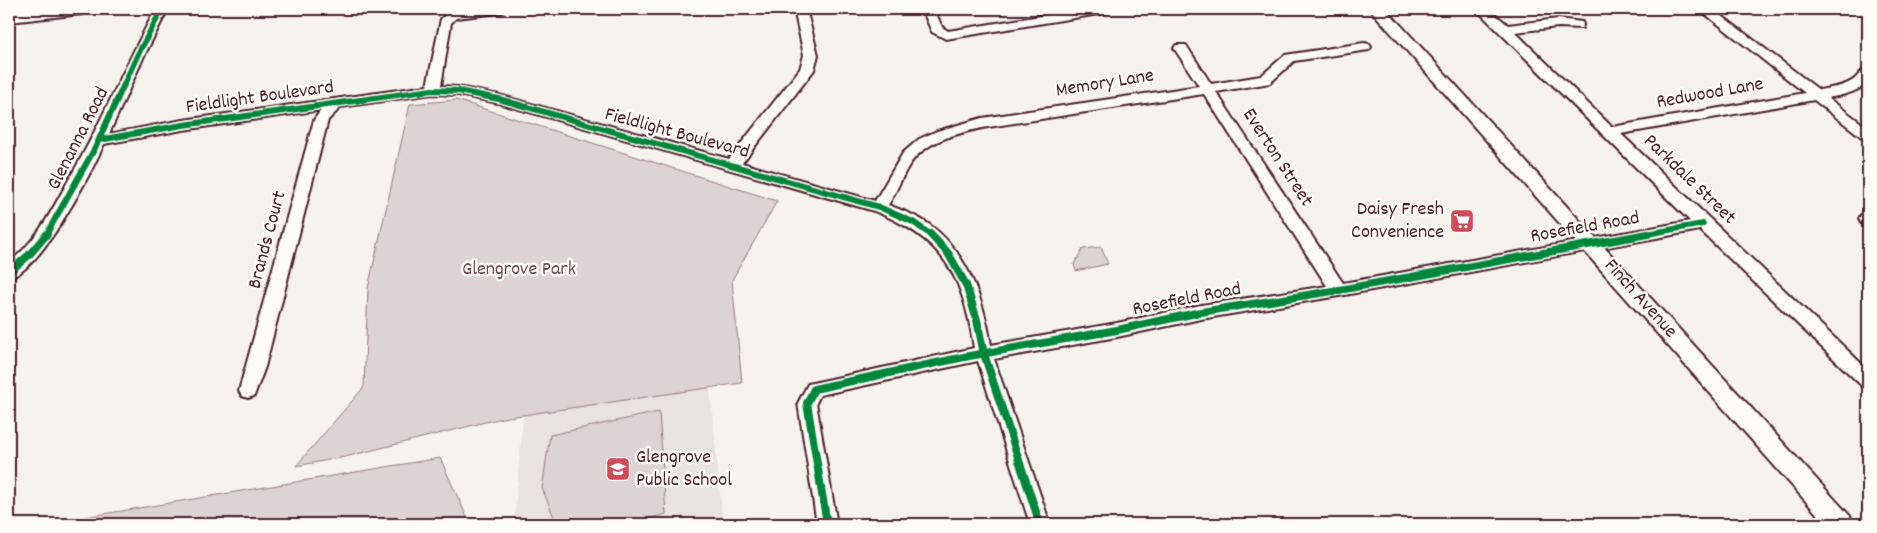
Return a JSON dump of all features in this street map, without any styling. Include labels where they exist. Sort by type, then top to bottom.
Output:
[{"type":"main road","points":[[9,17],[82,9]]},
{"type":"main road","name":"Finch Avenue","points":[[1378,9],[1841,524]]},
{"type":"street","name":"Glenanna Road","points":[[9,272],[29,255],[46,235],[99,140],[137,56],[162,9]]},
{"type":"street","points":[[432,90],[435,84],[445,22],[452,15],[498,9]]},
{"type":"street","points":[[732,165],[807,70],[811,55],[800,9]]},
{"type":"street","points":[[928,9],[937,29],[946,35],[1006,27],[1055,16],[1104,9]]},
{"type":"street","name":"Parkdale Street","points":[[1482,9],[1505,29],[1608,132],[1868,381]]},
{"type":"street","points":[[1705,9],[1868,135]]},
{"type":"street","points":[[1505,29],[1558,23],[1577,25]]},
{"type":"street","name":"Memory Lane","points":[[878,207],[909,156],[928,141],[950,130],[982,123],[1265,80],[1276,74],[1285,61],[1290,58],[1364,47]]},
{"type":"street","name":"Everton Street","points":[[1181,48],[1339,290]]},
{"type":"street","name":"Redwood Lane","points":[[1608,132],[1841,91],[1859,83],[1868,72]]},
{"type":"street","name":"Fieldlight Boulevard","points":[[99,140],[183,125],[432,90],[458,91],[499,99],[878,207],[925,229],[944,247],[958,267],[982,338],[984,354],[1040,524]]},
{"type":"street","name":"Brands Court","points":[[248,391],[256,367],[320,120],[336,104]]},
{"type":"street","name":"Rosefield Road","points":[[827,524],[807,403],[814,389],[969,356],[1201,312],[1339,290],[1703,224]]},
{"type":"shaded area","name":"Glengrove Public School","points":[[710,387],[723,524],[514,524],[523,415]]},
{"type":"green space","name":"Glengrove Park","points":[[456,100],[777,201],[732,280],[742,383],[502,418],[345,457],[296,466],[364,387],[368,288],[410,104]]},
{"type":"green space","points":[[1101,247],[1108,264],[1076,271],[1074,264],[1083,249]]},
{"type":"green space","points":[[659,412],[666,514],[630,524],[557,524],[542,488],[550,435]]},
{"type":"green space","points":[[440,458],[470,524],[58,524],[61,521]]},
{"type":"cycle path","points":[[9,272],[29,255],[46,235],[95,148],[137,56],[162,9]]},
{"type":"cycle path","points":[[99,140],[183,125],[432,90],[458,91],[499,99],[879,207],[919,225],[937,240],[958,268],[972,302],[984,354],[1040,524]]},
{"type":"cycle path","points":[[827,524],[807,403],[814,389],[969,356],[1117,330],[1201,312],[1339,290],[1703,224]]},
{"type":"place","name":"Daisy Fresh Convenience","points":[[1462,221]]},
{"type":"place","name":"Glengrove Public School","points":[[618,469]]}]
